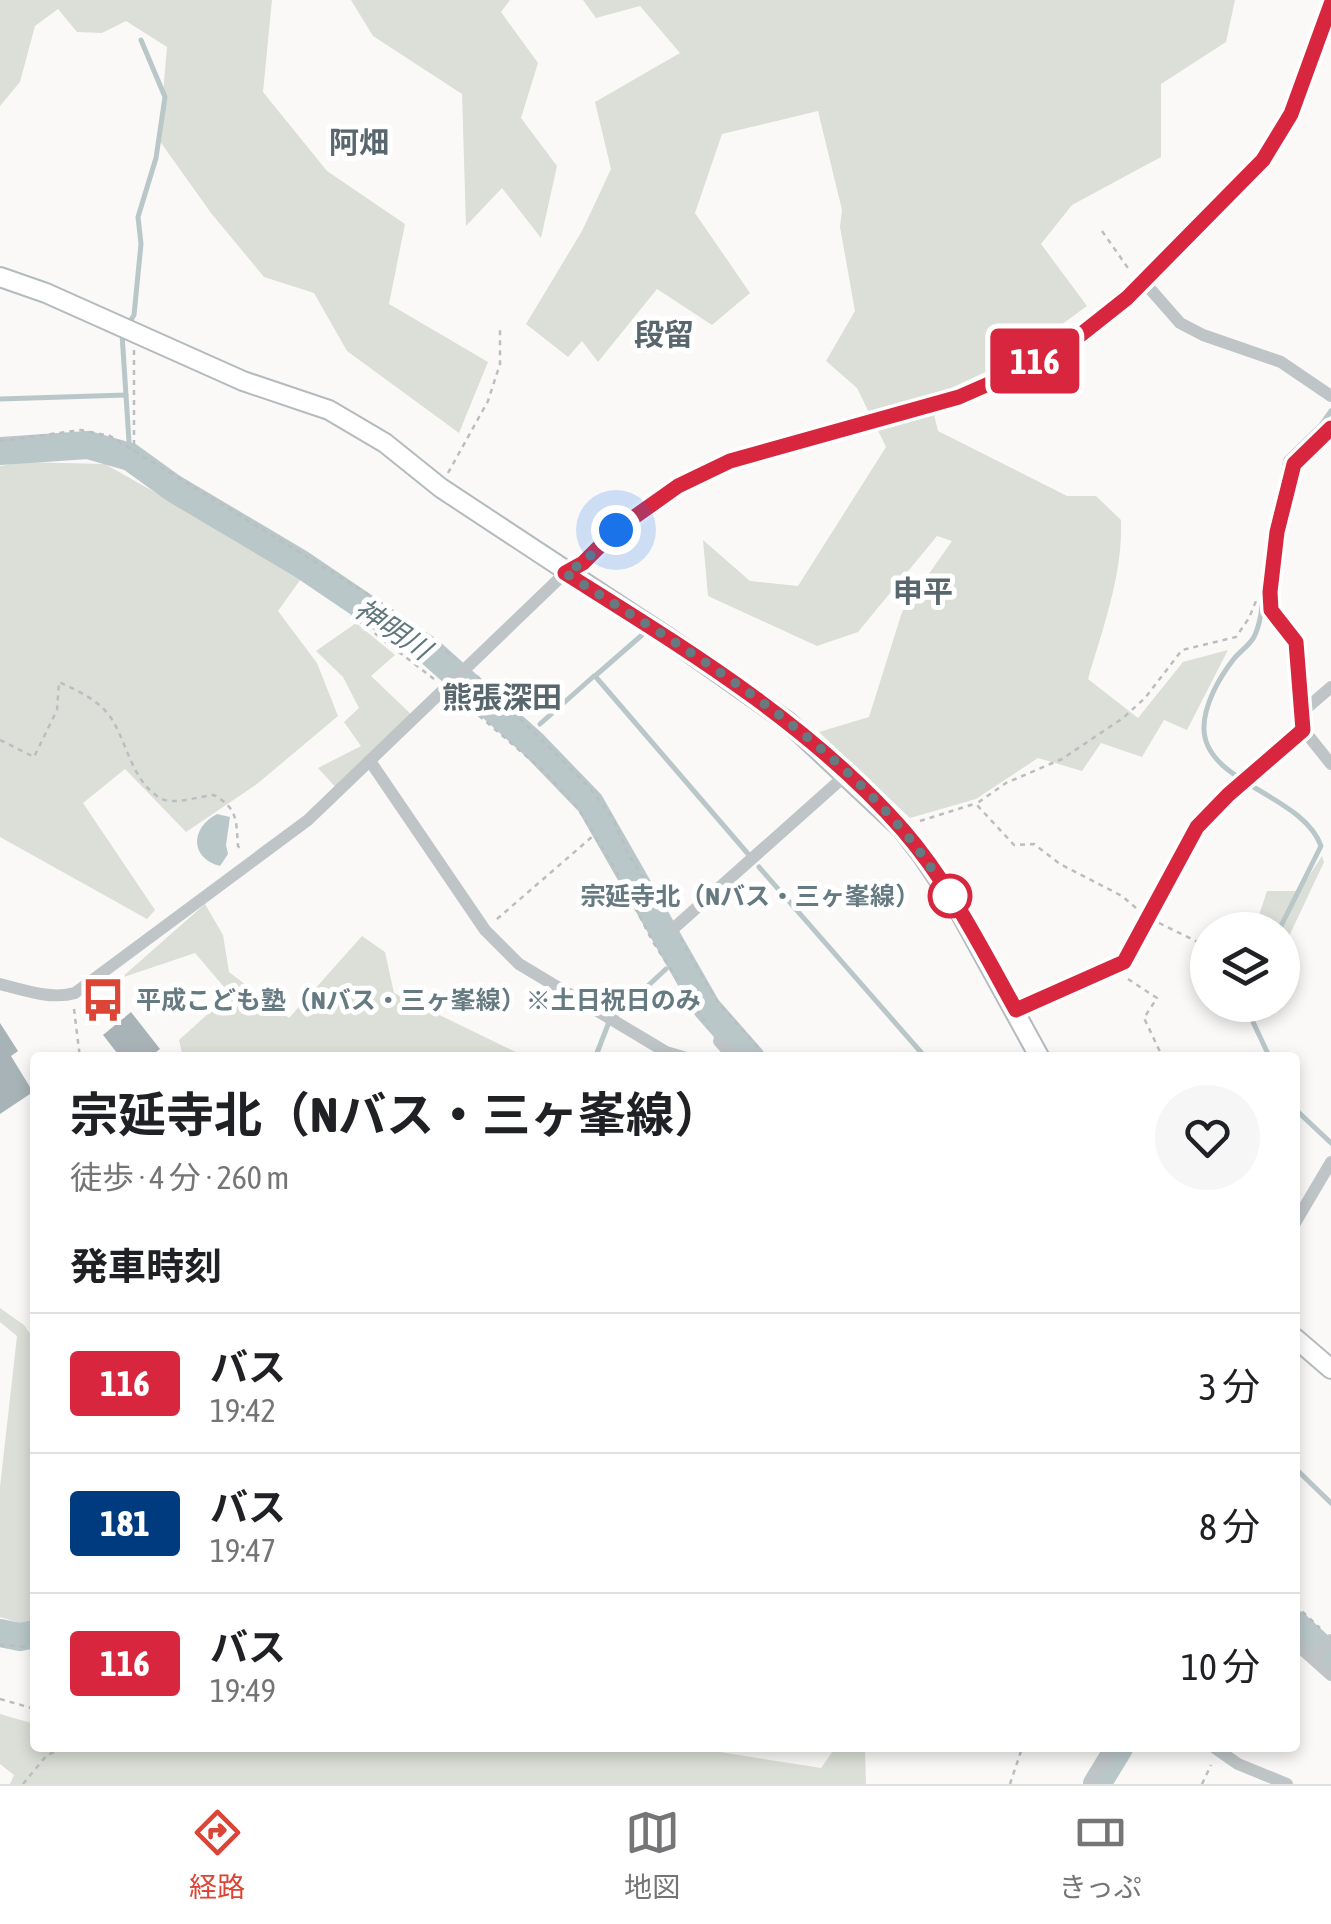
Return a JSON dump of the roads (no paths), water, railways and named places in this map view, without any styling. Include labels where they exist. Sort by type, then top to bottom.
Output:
[{"type":"street","points":[[0,984],[35,993],[75,993],[308,820],[565,573],[583,563],[616,530],[678,486],[730,461],[959,397],[1016,372],[1079,336],[1144,282],[1274,145],[1303,86],[1331,4]]},
{"type":"street","points":[[0,276],[244,381],[329,410],[385,444],[441,488],[788,722],[902,829],[957,907],[1016,1010],[1033,1052]]},
{"type":"street","points":[[1144,282],[1180,323],[1220,342],[1281,362],[1331,396]]},
{"type":"street","points":[[1331,428],[1294,464],[1277,532],[1270,592],[1271,610],[1296,642],[1303,730],[1331,764]]},
{"type":"street","points":[[1301,714],[1331,687]]},
{"type":"street","points":[[1016,1010],[1124,962],[1197,827],[1303,730]]},
{"type":"street","points":[[370,762],[485,930],[519,964],[666,1052]]},
{"type":"street","points":[[674,928],[846,774]]},
{"type":"street","points":[[719,1041],[729,1052]]},
{"type":"street","points":[[1300,1215],[1331,1162]]},
{"type":"street","points":[[1300,1342],[1331,1368]]},
{"type":"street","points":[[1314,1657],[1330,1640]]},
{"type":"street","points":[[1300,1647],[1331,1675]]},
{"type":"street","points":[[1089,1784],[1109,1752]]},
{"type":"street","points":[[1222,1752],[1238,1764],[1287,1784]]},
{"type":"waterway","points":[[130,457],[122,334],[134,315],[141,244],[138,217],[156,158],[165,97],[141,40]]},
{"type":"waterway","points":[[0,399],[126,395]]},
{"type":"waterway","points":[[1271,533],[1286,459],[1331,411]]},
{"type":"waterway","name":"神明川","points":[[0,451],[88,445],[130,457],[173,488],[301,564],[428,650],[533,744],[590,803],[707,1008],[746,1052]]},
{"type":"waterway","points":[[1267,569],[1257,629],[1217,684],[1206,711],[1204,730],[1209,748],[1221,763],[1295,814],[1321,846],[1288,912]]},
{"type":"waterway","points":[[642,635],[595,676],[749,855]]},
{"type":"waterway","points":[[540,724],[594,676]]},
{"type":"waterway","points":[[759,867],[921,1052]]},
{"type":"waterway","points":[[597,1052],[609,1022],[666,969]]},
{"type":"waterway","points":[[1253,1022],[1267,1052]]},
{"type":"waterway","points":[[1300,1114],[1331,1143]]},
{"type":"waterway","points":[[1300,1473],[1331,1503]]},
{"type":"waterway","name":"神明川","points":[[1300,1629],[1331,1657]]},
{"type":"waterway","points":[[0,1633],[30,1635]]},
{"type":"waterway","points":[[1097,1784],[1117,1752]]},
{"type":"place","name":"宗延寺北（Nバス・三ヶ峯線）","points":[[950,896]]},
{"type":"place","name":"平成こども塾（Nバス・三ヶ峯線）※土日祝日のみ","points":[[103,1000]]},
{"type":"district","name":"阿畑","points":[[359,142]]},
{"type":"district","name":"段留","points":[[664,334]]},
{"type":"district","name":"申平","points":[[923,591]]},
{"type":"district","name":"熊張深田","points":[[502,697]]}]
